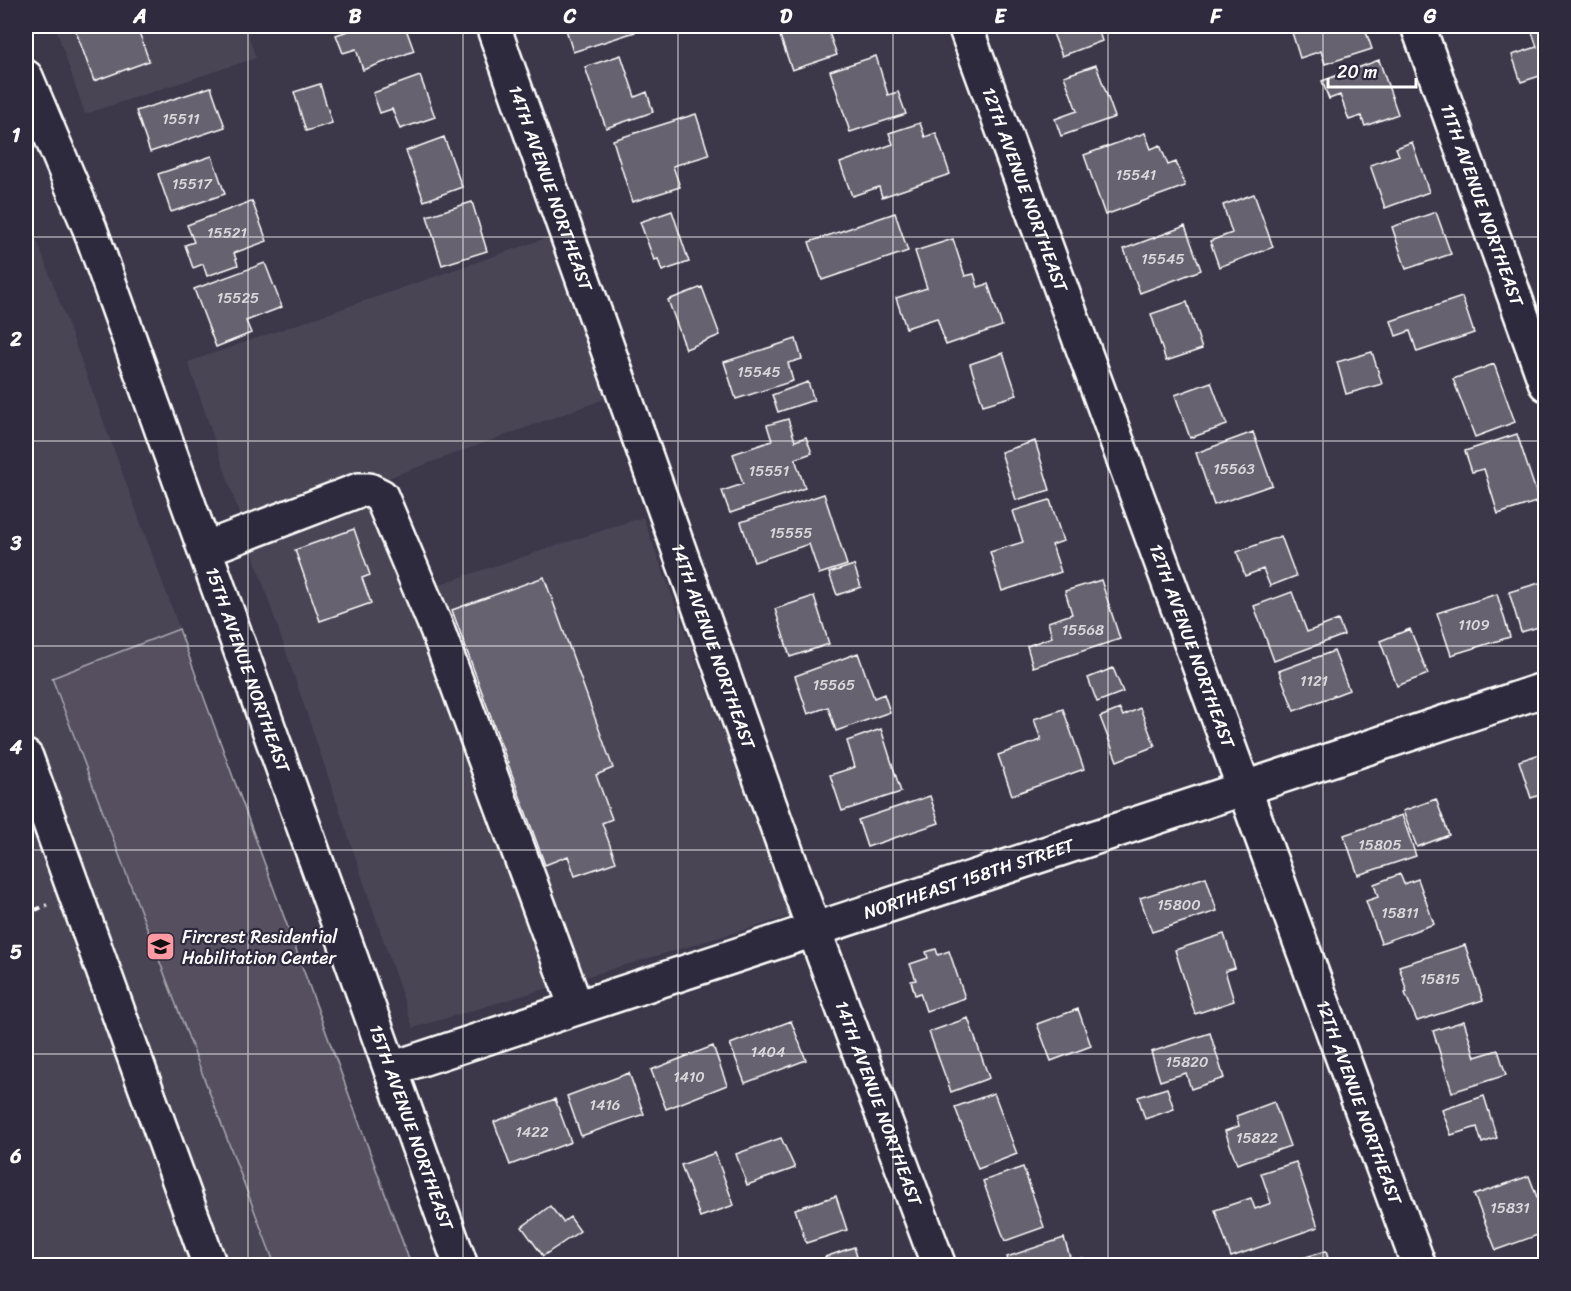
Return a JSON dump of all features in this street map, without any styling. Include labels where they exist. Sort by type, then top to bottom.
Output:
[{"type":"street","name":"14TH AVENUE NORTHEAST","points":[[493,26],[814,930],[939,1266]]},
{"type":"street","name":"12TH AVENUE NORTHEAST","points":[[965,26],[1419,1266]]},
{"type":"street","name":"11TH AVENUE NORTHEAST","points":[[1418,26],[1545,384]]},
{"type":"street","name":"15TH AVENUE NORTHEAST","points":[[26,76],[90,229],[461,1266]]},
{"type":"street","points":[[205,549],[359,490],[369,490],[381,496],[437,630],[576,1008]]},
{"type":"street","name":"NORTHEAST 158TH STREET","points":[[391,1069],[1545,690]]},
{"type":"street","points":[[26,757],[210,1266]]},
{"type":"shaded area","points":[[55,26],[245,26],[256,58],[85,114]]},
{"type":"shaded area","name":"Fircrest Residential Habilitation Center","points":[[26,210],[413,1265],[26,1265]]},
{"type":"shaded area","points":[[552,236],[605,399],[388,478],[431,587],[643,517],[791,916],[413,1028],[188,362]]},
{"type":"shaded area","points":[[179,629],[411,1265],[275,1265],[52,678]]},
{"type":"building","points":[[74,26],[137,26],[149,61],[94,81]]},
{"type":"building","points":[[363,26],[405,26],[414,51],[363,70],[356,49],[343,53],[336,35]]},
{"type":"building","points":[[565,26],[633,26],[635,32],[573,52]]},
{"type":"building","points":[[805,26],[832,26],[827,27],[837,55],[792,70],[780,36],[805,28]]},
{"type":"building","points":[[1050,26],[1097,26],[1102,41],[1062,56]]},
{"type":"building","points":[[1290,26],[1364,26],[1372,49],[1325,64],[1321,51],[1300,58]]},
{"type":"building","points":[[1530,26],[1546,26],[1546,74],[1521,82],[1512,55],[1537,47]]},
{"type":"building","points":[[621,55],[635,97],[647,92],[653,112],[606,128],[585,67]]},
{"type":"building","points":[[876,56],[888,95],[898,92],[906,114],[850,132],[830,71]]},
{"type":"building","points":[[1379,60],[1398,114],[1365,126],[1361,116],[1349,120],[1340,95],[1329,99],[1322,81]]},
{"type":"building","points":[[1096,65],[1115,117],[1061,136],[1055,119],[1077,111],[1064,76]]},
{"type":"building","points":[[420,76],[435,117],[400,129],[392,109],[380,113],[373,93]]},
{"type":"building","points":[[320,84],[332,123],[306,131],[294,92]]},
{"type":"building","points":[[211,87],[225,127],[150,152],[136,111]]},
{"type":"building","points":[[696,114],[709,155],[673,166],[680,187],[632,202],[613,140]]},
{"type":"building","points":[[920,123],[925,137],[936,133],[950,174],[882,197],[879,187],[852,196],[840,163],[893,144],[889,133]]},
{"type":"building","points":[[1145,133],[1151,149],[1160,145],[1168,165],[1176,162],[1185,186],[1105,215],[1084,155]]},
{"type":"building","points":[[444,137],[462,187],[424,201],[406,151]]},
{"type":"building","points":[[1412,142],[1429,192],[1385,208],[1370,165],[1399,155],[1396,148]]},
{"type":"building","points":[[212,156],[225,194],[171,212],[158,174]]},
{"type":"building","points":[[1254,194],[1273,247],[1219,267],[1210,241],[1232,233],[1223,205]]},
{"type":"building","points":[[252,201],[267,241],[234,253],[238,265],[207,276],[203,264],[193,268],[185,245],[194,242],[187,225]]},
{"type":"building","points":[[472,202],[487,251],[442,265],[427,216]]},
{"type":"building","points":[[672,211],[689,262],[662,271],[658,259],[654,260],[640,222]]},
{"type":"building","points":[[1436,212],[1451,254],[1406,269],[1392,227]]},
{"type":"building","points":[[895,213],[908,251],[822,280],[809,242]]},
{"type":"building","points":[[1185,226],[1201,270],[1140,293],[1124,249]]},
{"type":"building","points":[[953,239],[965,276],[974,274],[978,287],[988,284],[1002,326],[946,345],[937,318],[906,328],[896,298],[927,288],[915,251]]},
{"type":"building","points":[[265,263],[282,307],[246,321],[251,333],[216,347],[194,289]]},
{"type":"building","points":[[702,287],[720,335],[686,349],[668,300]]},
{"type":"building","points":[[1462,297],[1474,333],[1417,352],[1410,331],[1396,336],[1391,321]]},
{"type":"building","points":[[1187,302],[1202,349],[1166,361],[1151,314]]},
{"type":"building","points":[[796,339],[802,359],[788,363],[793,381],[736,399],[724,362]]},
{"type":"building","points":[[1372,352],[1382,384],[1346,394],[1337,362]]},
{"type":"building","points":[[1003,353],[1017,395],[983,405],[970,364]]},
{"type":"building","points":[[1494,364],[1515,422],[1475,437],[1453,379]]},
{"type":"building","points":[[808,382],[814,400],[778,412],[772,395]]},
{"type":"building","points":[[1211,382],[1227,425],[1190,438],[1175,395]]},
{"type":"building","points":[[788,419],[795,441],[806,437],[812,453],[795,459],[805,488],[730,513],[722,491],[743,484],[733,454],[772,441],[767,425]]},
{"type":"building","points":[[1253,432],[1272,485],[1214,505],[1196,453]]},
{"type":"building","points":[[1517,434],[1539,501],[1498,514],[1484,469],[1472,472],[1465,451]]},
{"type":"building","points":[[1035,441],[1050,490],[1016,500],[1001,452]]},
{"type":"building","points":[[824,494],[847,565],[819,574],[809,544],[754,562],[741,522]]},
{"type":"building","points":[[1050,500],[1063,541],[1052,545],[1061,572],[1002,591],[990,552],[1023,542],[1013,511]]},
{"type":"building","points":[[354,529],[370,575],[362,578],[371,603],[320,621],[295,550]]},
{"type":"building","points":[[1281,536],[1296,576],[1270,586],[1263,569],[1245,576],[1237,552]]},
{"type":"building","points":[[854,565],[861,587],[837,595],[829,573]]},
{"type":"building","points":[[544,577],[613,768],[596,775],[612,819],[602,823],[616,862],[575,876],[568,856],[545,865],[452,610]]},
{"type":"building","points":[[1101,580],[1120,639],[1033,667],[1027,646],[1052,637],[1048,622],[1072,614],[1065,591]]},
{"type":"building","points":[[1546,581],[1546,625],[1521,632],[1509,592]]},
{"type":"building","points":[[1292,592],[1307,632],[1338,620],[1344,635],[1274,661],[1254,606]]},
{"type":"building","points":[[1497,594],[1510,637],[1451,655],[1437,613]]},
{"type":"building","points":[[814,596],[829,644],[790,657],[775,609]]},
{"type":"building","points":[[1410,629],[1428,674],[1397,686],[1380,641]]},
{"type":"building","points":[[1334,651],[1349,690],[1294,711],[1279,671]]},
{"type":"building","points":[[858,653],[874,698],[884,694],[890,712],[836,731],[828,707],[808,714],[795,676]]},
{"type":"building","points":[[1113,668],[1123,692],[1097,702],[1088,678]]},
{"type":"building","points":[[1140,708],[1155,746],[1117,761],[1100,717],[1120,709],[1123,716]]},
{"type":"building","points":[[1063,709],[1084,769],[1012,795],[998,755],[1041,740],[1034,719]]},
{"type":"building","points":[[881,729],[901,792],[842,811],[830,775],[855,767],[847,741]]},
{"type":"building","points":[[1546,752],[1546,793],[1531,798],[1519,761]]},
{"type":"building","points":[[930,796],[939,823],[867,847],[858,820]]},
{"type":"building","points":[[1436,799],[1449,835],[1417,847],[1403,811]]},
{"type":"building","points":[[1402,815],[1416,856],[1358,875],[1344,835]]},
{"type":"building","points":[[1400,874],[1404,884],[1418,879],[1434,924],[1381,943],[1366,901],[1378,897],[1374,884]]},
{"type":"building","points":[[1206,877],[1217,911],[1152,932],[1140,898]]},
{"type":"building","points":[[1224,934],[1235,968],[1225,971],[1234,1001],[1195,1014],[1175,950]]},
{"type":"building","points":[[1465,945],[1483,1000],[1417,1021],[1405,993],[1407,992],[1399,966]]},
{"type":"building","points":[[936,949],[938,955],[949,951],[965,998],[926,1011],[920,993],[915,995],[911,981],[916,980],[910,964],[928,958],[926,952]]},
{"type":"building","points":[[1078,1009],[1091,1046],[1051,1061],[1037,1024]]},
{"type":"building","points":[[968,1018],[989,1078],[951,1092],[929,1032]]},
{"type":"building","points":[[791,1021],[806,1060],[745,1083],[730,1044]]},
{"type":"building","points":[[1464,1021],[1475,1057],[1498,1050],[1506,1075],[1452,1092],[1433,1031]]},
{"type":"building","points":[[1210,1033],[1224,1078],[1191,1089],[1186,1073],[1160,1081],[1151,1052]]},
{"type":"building","points":[[713,1046],[727,1085],[666,1109],[651,1070]]},
{"type":"building","points":[[629,1073],[644,1114],[581,1136],[567,1096]]},
{"type":"building","points":[[1167,1088],[1174,1109],[1145,1119],[1138,1097]]},
{"type":"building","points":[[994,1093],[1017,1154],[978,1169],[955,1107]]},
{"type":"building","points":[[1484,1096],[1497,1138],[1482,1143],[1477,1127],[1451,1135],[1442,1110]]},
{"type":"building","points":[[555,1099],[571,1142],[510,1165],[494,1122]]},
{"type":"building","points":[[1274,1102],[1290,1146],[1237,1164],[1225,1131],[1239,1126],[1236,1116]]},
{"type":"building","points":[[781,1138],[795,1168],[747,1185],[736,1154]]},
{"type":"building","points":[[715,1153],[734,1205],[700,1217],[681,1165]]},
{"type":"building","points":[[1296,1162],[1318,1227],[1231,1257],[1215,1210],[1251,1198],[1255,1209],[1271,1203],[1261,1173]]},
{"type":"building","points":[[1023,1167],[1044,1227],[1005,1241],[983,1181]]},
{"type":"building","points":[[1529,1176],[1546,1221],[1546,1232],[1496,1250],[1474,1195]]},
{"type":"building","points":[[836,1196],[847,1230],[806,1243],[795,1209]]},
{"type":"building","points":[[550,1206],[563,1222],[570,1217],[580,1231],[543,1256],[522,1227]]},
{"type":"building","points":[[1064,1238],[1070,1257],[1042,1266],[1010,1266],[1007,1257]]},
{"type":"building","points":[[854,1247],[860,1266],[828,1266],[825,1257]]},
{"type":"building","points":[[1326,1251],[1330,1266],[1287,1266],[1286,1263]]},
{"type":"building","points":[[1083,1258],[1086,1266],[1059,1266]]},
{"type":"place","name":"Fircrest Residential Habilitation Center","points":[[161,947]]}]
